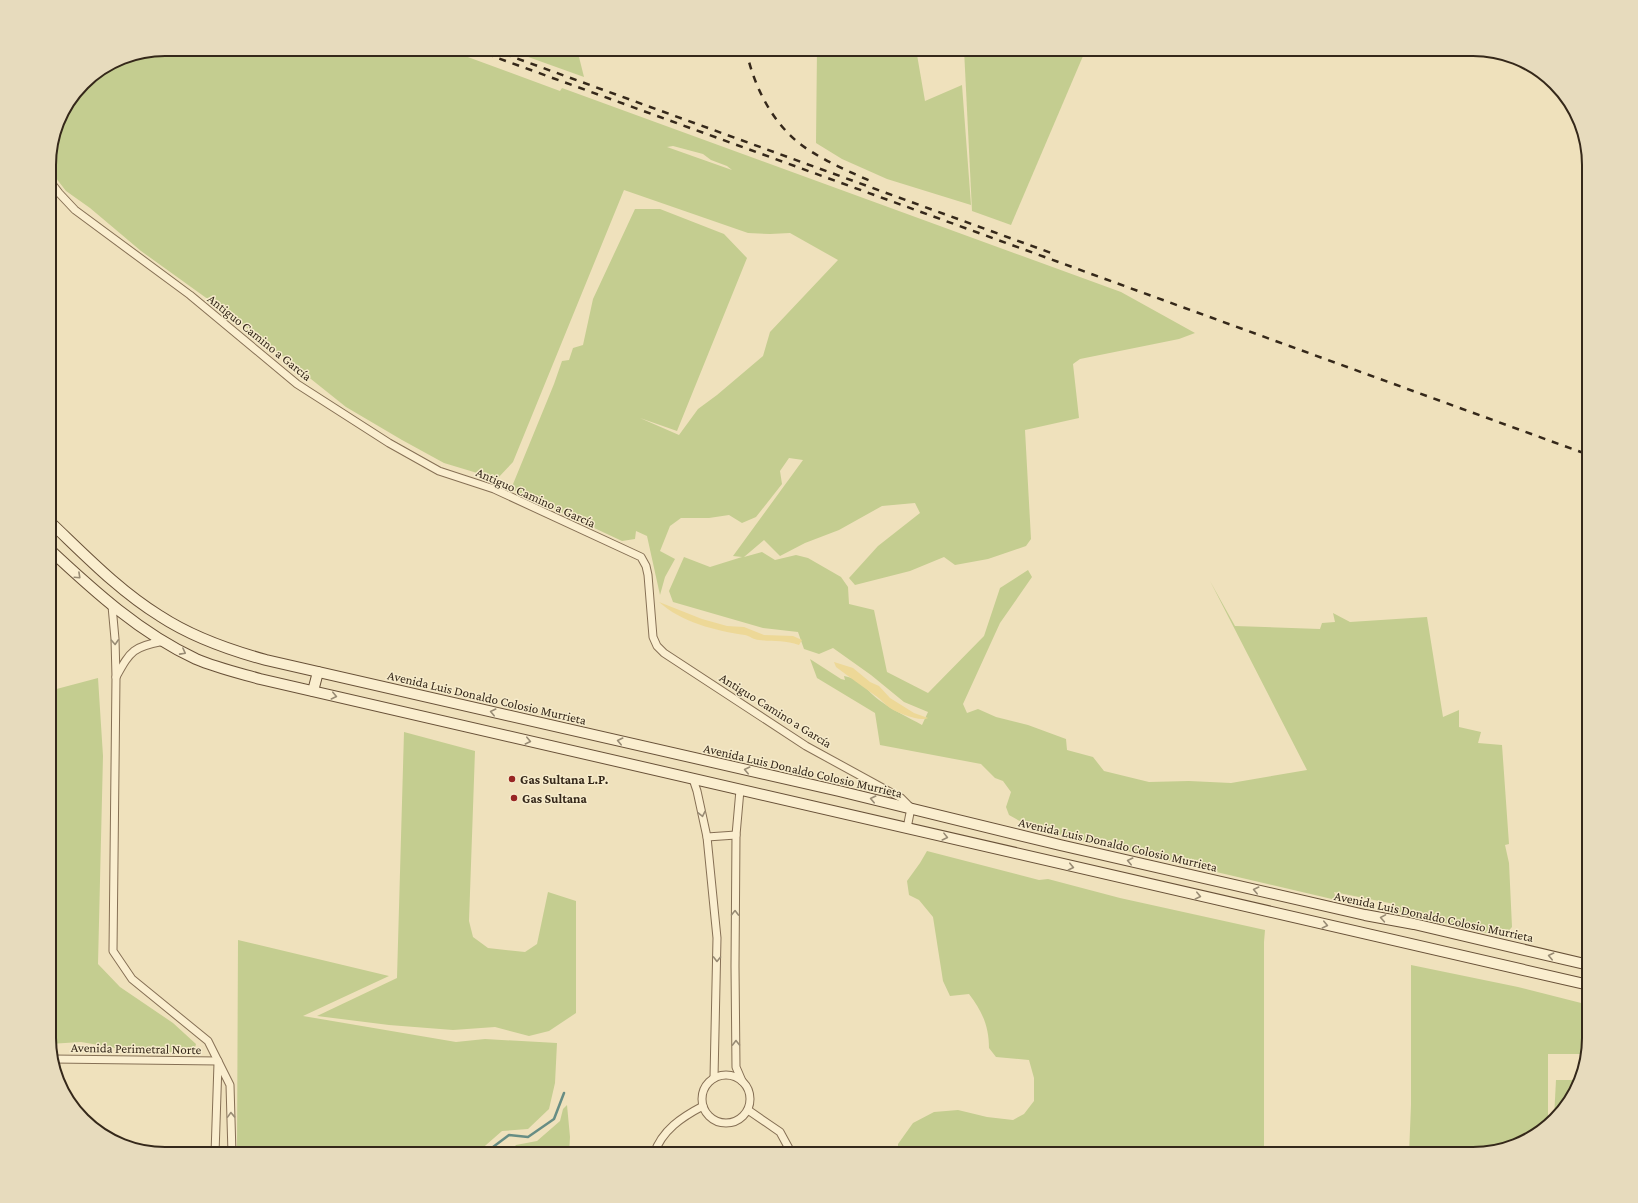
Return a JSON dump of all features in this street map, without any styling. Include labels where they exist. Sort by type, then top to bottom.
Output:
[{"type":"main road","name":"Avenida Luis Donaldo Colosio Murrieta","points":[[56,528],[112,581],[145,607],[170,622],[230,650],[318,672],[911,808],[1060,845],[1414,924],[1582,963]]},
{"type":"main road","points":[[56,555],[112,606],[164,642],[196,659],[222,669],[1020,855],[1582,983]]},
{"type":"main road","points":[[313,691],[318,672]]},
{"type":"street","name":"Antiguo Camino a García","points":[[56,188],[75,210],[190,295],[297,384],[389,443],[434,469],[494,489],[641,557],[646,566],[648,575],[651,628],[653,637],[657,646],[664,653],[806,746],[901,798],[911,808]]},
{"type":"street","points":[[112,606],[116,677],[113,950],[132,979],[208,1041],[230,1085],[232,1147]]},
{"type":"street","points":[[116,677],[128,656],[137,648],[164,642]]},
{"type":"street","points":[[693,779],[707,837],[717,938],[714,1078]]},
{"type":"street","points":[[740,790],[736,835],[735,966],[736,1067],[742,1081]]},
{"type":"street","points":[[907,828],[911,808]]},
{"type":"street","points":[[707,837],[736,835]]},
{"type":"street","name":"Avenida Perimetral Norte","points":[[58,1059],[218,1061]]},
{"type":"street","points":[[215,1147],[218,1061]]},
{"type":"street","points":[[721,1075],[736,1077],[742,1081],[750,1094],[748,1110],[743,1117],[736,1121],[724,1123],[713,1119],[707,1114],[703,1106],[702,1098],[703,1090],[708,1083],[721,1075]]},
{"type":"street","points":[[656,1147],[664,1134],[674,1124],[686,1115],[703,1106]]},
{"type":"street","points":[[748,1110],[780,1132],[788,1147]]},
{"type":"green space","points":[[158,56],[465,56],[560,91],[562,88],[1121,292],[1195,333],[1179,339],[1080,359],[1073,364],[1079,418],[1025,430],[1031,539],[1026,546],[988,559],[955,565],[944,557],[910,571],[855,585],[849,578],[878,546],[920,513],[915,503],[882,506],[839,530],[805,543],[780,556],[764,540],[744,557],[762,552],[775,560],[796,555],[808,558],[841,577],[848,587],[849,604],[874,610],[887,672],[928,693],[984,636],[1000,588],[1028,570],[1032,577],[1000,623],[963,704],[967,713],[978,709],[996,717],[1028,725],[1066,739],[1067,750],[1093,757],[1104,771],[1149,782],[1189,781],[1231,783],[1307,770],[1210,581],[1235,626],[1320,629],[1322,623],[1335,622],[1333,613],[1350,622],[1427,617],[1443,717],[1459,710],[1459,727],[1481,732],[1478,743],[1502,745],[1509,844],[1505,845],[1509,863],[1512,927],[1503,937],[1395,911],[1394,904],[1334,892],[1336,898],[1332,899],[1036,830],[1009,815],[1006,807],[1011,792],[1003,781],[995,778],[981,764],[880,745],[875,713],[817,678],[810,659],[841,679],[845,680],[844,676],[855,680],[884,704],[922,725],[928,712],[904,702],[871,675],[833,648],[819,654],[804,649],[798,632],[763,628],[673,602],[669,591],[684,557],[710,567],[742,557],[733,556],[803,460],[789,458],[780,471],[782,484],[756,517],[742,523],[729,515],[709,518],[681,518],[670,526],[660,551],[675,559],[665,577],[660,595],[647,536],[636,531],[635,539],[622,541],[511,489],[562,361],[569,360],[573,348],[583,345],[593,299],[635,209],[660,209],[724,234],[747,258],[677,431],[640,418],[679,435],[698,409],[763,356],[770,332],[838,260],[790,233],[748,233],[624,190],[513,462],[497,479],[444,463],[346,407],[241,323],[141,251],[90,208],[66,191],[56,178],[58,144],[64,123],[74,104],[88,88],[104,74],[123,64]],"holes":[[[673,146],[703,154],[711,160],[727,166],[732,170],[667,147]]]},
{"type":"green space","points":[[526,56],[579,56],[584,77]]},
{"type":"green space","points":[[817,56],[917,56],[925,101],[962,85],[971,205],[887,179],[842,159],[816,143]]},
{"type":"green space","points":[[964,56],[1083,56],[1011,225],[972,211]]},
{"type":"green space","points":[[98,678],[103,756],[98,964],[120,987],[173,1023],[196,1044],[193,1054],[122,1049],[81,1042],[56,1044],[56,689]]},
{"type":"green space","points":[[404,732],[475,751],[469,921],[473,937],[488,948],[525,952],[537,944],[548,892],[576,901],[576,1013],[549,1031],[529,1036],[495,1027],[453,1030],[389,1025],[317,1016],[397,978]]},
{"type":"green space","points":[[927,851],[1039,880],[1048,879],[1120,898],[1265,930],[1264,1147],[898,1147],[898,1144],[913,1123],[934,1112],[958,1110],[987,1117],[1013,1120],[1024,1114],[1034,1101],[1034,1078],[1029,1060],[996,1057],[989,1048],[988,1033],[984,1019],[974,1000],[969,994],[950,996],[943,981],[933,917],[919,900],[909,895],[907,881]]},
{"type":"green space","points":[[238,940],[389,976],[303,1016],[456,1042],[485,1039],[557,1043],[555,1083],[549,1109],[528,1129],[502,1131],[484,1147],[237,1147]]},
{"type":"green space","points":[[1411,965],[1518,987],[1582,1003],[1581,1054],[1548,1054],[1548,1117],[1521,1136],[1494,1145],[1480,1147],[1409,1147],[1411,1105]]},
{"type":"green space","points":[[1556,1080],[1574,1080],[1567,1092],[1554,1110]]},
{"type":"green space","points":[[567,1105],[569,1147],[514,1147],[516,1145],[537,1141],[560,1121],[563,1109]]},
{"type":"sand","points":[[659,602],[702,619],[727,626],[744,627],[764,635],[793,636],[802,640],[799,645],[794,643],[757,640],[745,635],[722,631],[688,620],[668,609]]},
{"type":"sand","points":[[834,662],[853,668],[870,682],[879,686],[890,698],[914,713],[928,718],[914,718],[890,708],[878,697],[836,667]]},
{"type":"waterway","points":[[493,1147],[509,1135],[528,1137],[554,1119],[564,1093]]},
{"type":"railway","points":[[492,56],[1582,452]]},
{"type":"railway","points":[[510,56],[1054,254]]},
{"type":"railway","points":[[748,56],[755,79],[768,108],[788,133],[812,152],[873,182]]},
{"type":"place","name":"Gas Sultana L.P.","points":[[512,779]]},
{"type":"place","name":"Gas Sultana","points":[[514,798]]}]
